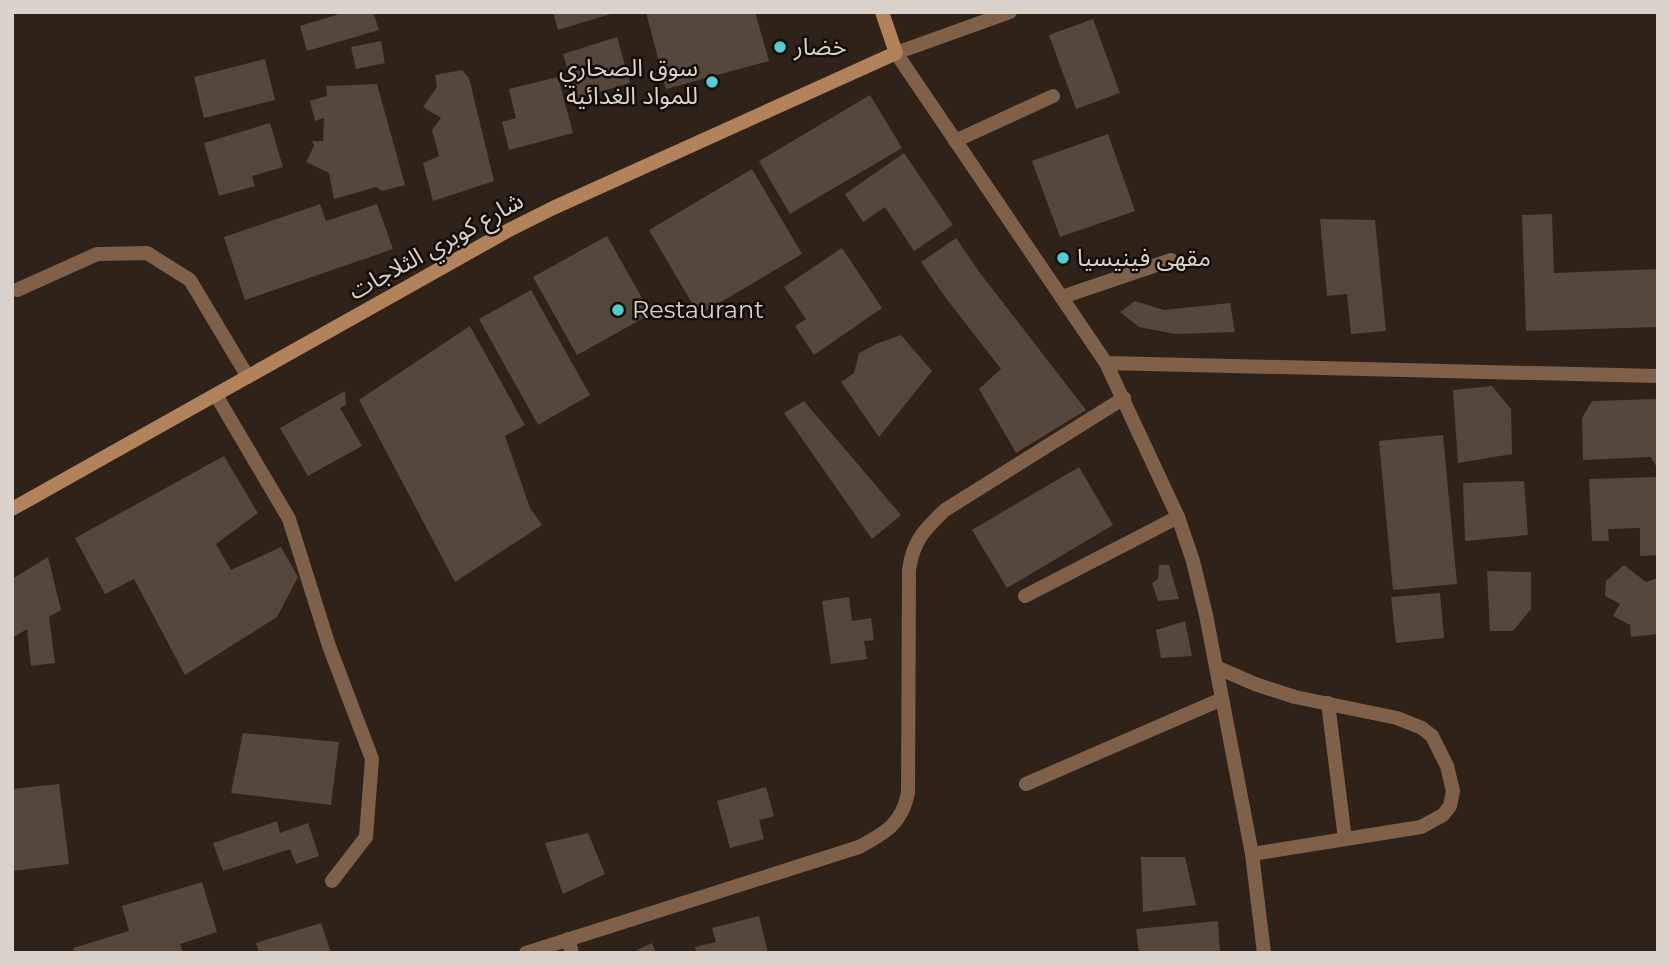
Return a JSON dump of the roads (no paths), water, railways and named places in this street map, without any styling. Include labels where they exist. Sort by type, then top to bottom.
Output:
[{"type":"main road","points":[[882,12],[896,53]]},
{"type":"main road","name":"شارع كوبري الثلاجات","points":[[12,509],[520,225],[896,53]]},
{"type":"street","points":[[1010,12],[896,53],[1106,363],[1178,517],[1193,561],[1216,667],[1252,854],[1264,953]]},
{"type":"street","points":[[956,141],[1054,96]]},
{"type":"street","points":[[17,290],[97,254],[147,253],[190,280],[248,377]]},
{"type":"street","points":[[1062,297],[1171,260]]},
{"type":"street","points":[[1106,363],[1658,376]]},
{"type":"street","points":[[216,395],[289,519],[329,646],[372,759],[366,837],[332,881]]},
{"type":"street","points":[[526,953],[570,946],[859,847],[882,835],[905,810],[908,793],[909,570],[912,549],[926,529],[945,510],[1124,398]]},
{"type":"street","points":[[1025,596],[1178,517]]},
{"type":"street","points":[[1216,667],[1295,697],[1411,722],[1432,736],[1447,766],[1453,791],[1450,806],[1432,822],[1421,827],[1252,854]]},
{"type":"street","points":[[1026,784],[1222,699]]},
{"type":"street","points":[[1328,704],[1345,839]]},
{"type":"place","name":"خضار","points":[[780,47]]},
{"type":"place","name":"سوق الصحاري للمواد الغدائية","points":[[712,82]]},
{"type":"place","name":"مقهى فينيسيا","points":[[1063,258]]},
{"type":"place","name":"Restaurant","points":[[618,310]]}]
